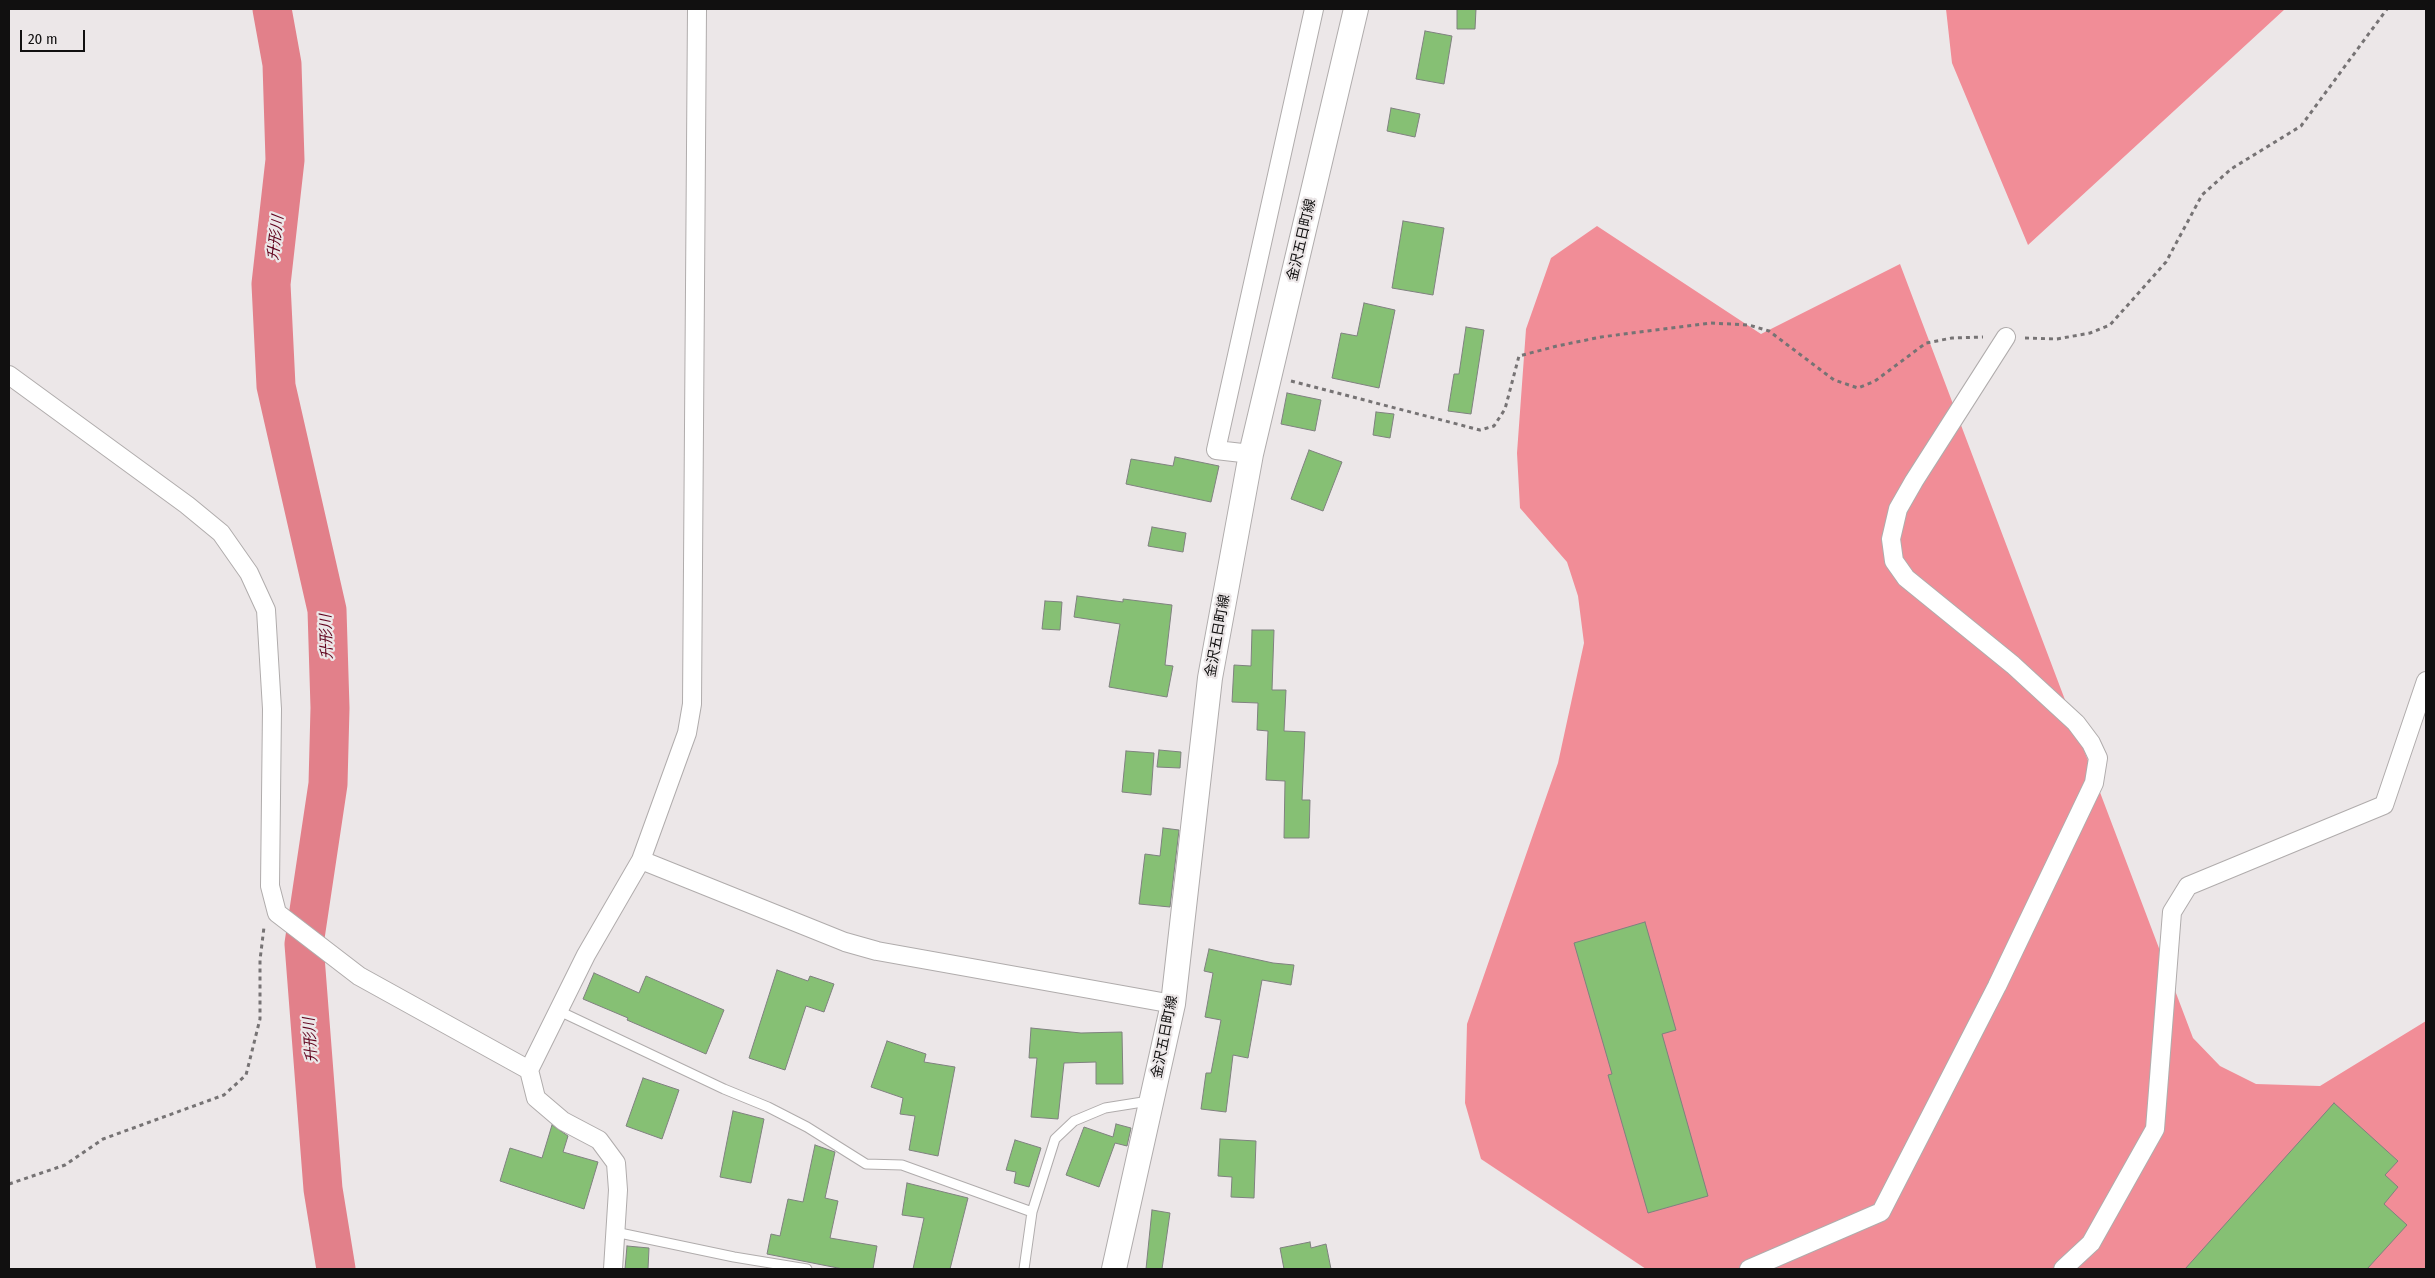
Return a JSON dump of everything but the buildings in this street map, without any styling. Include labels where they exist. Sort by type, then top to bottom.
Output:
[{"type":"main road","name":"金沢五日町線","points":[[1114,1269],[1173,1004],[1210,678],[1251,454],[1271,376],[1356,9]]},
{"type":"street","points":[[613,1269],[618,1190],[616,1162],[599,1140],[563,1121],[536,1098],[529,1070],[586,954],[641,860],[686,733],[692,704],[697,9]]},
{"type":"street","points":[[1251,454],[1216,450],[1314,9]]},
{"type":"street","points":[[1762,1267],[1881,1212],[1997,986],[2094,783],[2098,758],[2091,743],[2076,723],[2013,665],[1906,578],[1894,561],[1891,539],[1898,509],[2006,337]]},
{"type":"street","points":[[9,376],[187,505],[221,533],[249,573],[266,610],[272,709],[271,918],[359,976],[529,1070]]},
{"type":"street","points":[[2063,1269],[2091,1243],[2155,1129],[2172,912],[2188,886],[2384,805],[2426,681]]},
{"type":"street","points":[[641,860],[845,942],[877,951],[1173,1004]]},
{"type":"lane","points":[[557,1010],[724,1090],[768,1107],[808,1127],[866,1164],[902,1165],[1032,1212]]},
{"type":"lane","points":[[1024,1269],[1032,1212],[1055,1139],[1074,1121],[1105,1108],[1152,1100]]},
{"type":"lane","points":[[615,1232],[734,1257],[807,1269]]},
{"type":"path","points":[[1271,376],[1462,427],[1480,430],[1494,426],[1504,408],[1519,356],[1601,337],[1711,323],[1748,325],[1769,331],[1834,380],[1858,388],[1875,381],[1926,343],[1952,338],[2006,337],[2056,339],[2090,334],[2110,325],[2166,262],[2202,195],[2231,169],[2301,126],[2388,9]]},
{"type":"path","points":[[9,1184],[65,1165],[103,1139],[224,1095],[246,1075],[260,1018],[260,960],[271,918]]},
{"type":"shaded area","points":[[1946,9],[2285,9],[2028,245],[1952,63]]},
{"type":"shaded area","points":[[1597,226],[1761,334],[1900,264],[2193,1038],[2220,1066],[2256,1084],[2320,1086],[2426,1021],[2426,1269],[1646,1269],[1481,1159],[1465,1103],[1467,1024],[1558,763],[1584,643],[1578,596],[1567,562],[1520,508],[1517,453],[1526,329],[1551,258]]},
{"type":"waterway","name":"升形川","points":[[272,9],[282,64],[285,160],[271,284],[276,386],[327,610],[330,708],[328,784],[304,944],[323,1189],[336,1269]]}]
